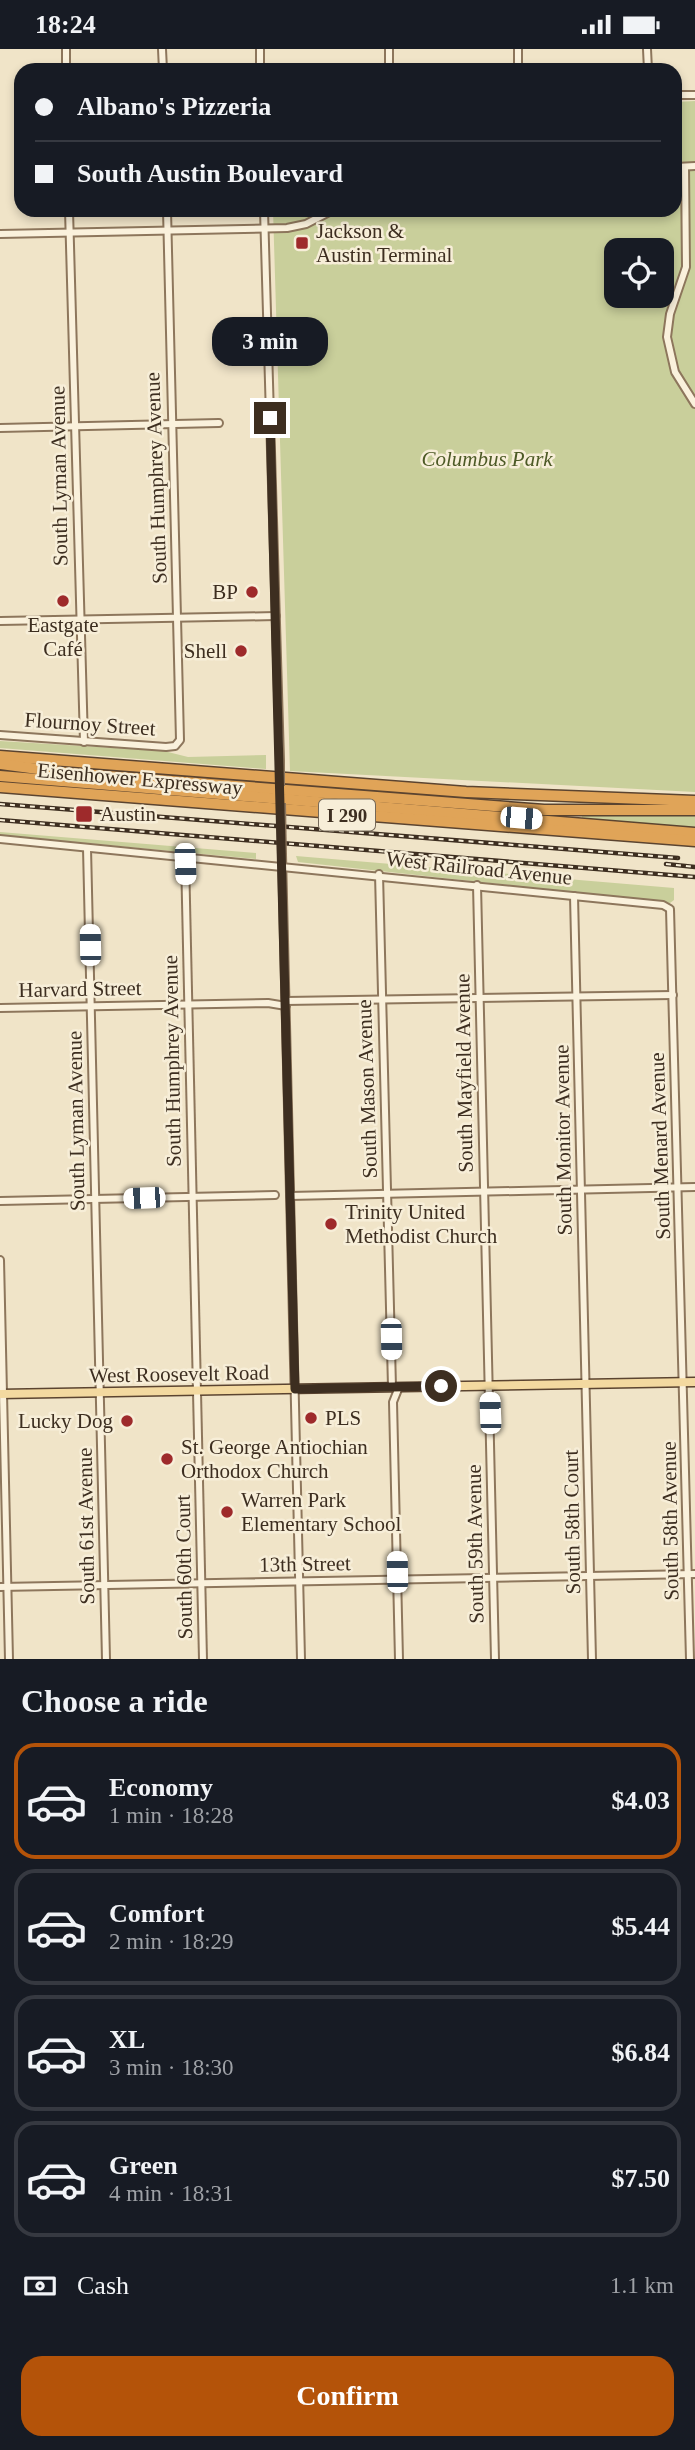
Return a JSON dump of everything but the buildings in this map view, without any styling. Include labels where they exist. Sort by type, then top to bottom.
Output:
[{"type":"highway","name":"Eisenhower Expressway","points":[[0,756],[466,792],[695,801]]},
{"type":"highway","points":[[0,764],[281,795],[695,833]]},
{"type":"highway","points":[[0,776],[544,810],[695,810]]},
{"type":"highway","name":"Eisenhower Expressway","points":[[0,787],[695,841]]},
{"type":"main road","name":"West Roosevelt Road","points":[[2,1394],[695,1382]]},
{"type":"street","points":[[695,166],[685,167],[686,267],[670,314],[667,337],[675,372],[695,404]]},
{"type":"street","name":"South Lyman Avenue","points":[[69,217],[84,742]]},
{"type":"street","name":"South Humphrey Avenue","points":[[167,217],[181,730],[178,744]]},
{"type":"street","points":[[264,217],[283,865],[301,1659]]},
{"type":"street","points":[[0,234],[265,229],[296,227],[318,217]]},
{"type":"street","points":[[0,428],[219,423]]},
{"type":"street","points":[[0,621],[275,616]]},
{"type":"street","name":"Flournoy Street","points":[[0,735],[166,747],[178,744]]},
{"type":"street","name":"West Railroad Avenue","points":[[0,839],[379,874],[663,905],[670,909]]},
{"type":"street","name":"South Lyman Avenue","points":[[87,848],[101,1393]]},
{"type":"street","name":"South Humphrey Avenue","points":[[185,857],[198,1391]]},
{"type":"street","name":"South Mason Avenue","points":[[379,874],[387,1193],[396,1387],[393,1402],[399,1659]]},
{"type":"street","name":"South Mayfield Avenue","points":[[477,885],[489,1385]]},
{"type":"street","name":"South Monitor Avenue","points":[[574,896],[586,1384]]},
{"type":"street","name":"South Menard Avenue","points":[[670,909],[685,1382]]},
{"type":"street","name":"Harvard Street","points":[[0,1008],[673,995]]},
{"type":"street","points":[[290,1196],[695,1187]]},
{"type":"street","points":[[0,1201],[275,1195]]},
{"type":"street","points":[[0,1260],[4,1587],[9,1659]]},
{"type":"street","name":"South 58th Avenue","points":[[685,1382],[692,1574],[690,1659]]},
{"type":"street","name":"South 58th Court","points":[[586,1384],[592,1659]]},
{"type":"street","name":"South 59th Avenue","points":[[489,1385],[495,1659]]},
{"type":"street","name":"South 60th Court","points":[[198,1391],[203,1659]]},
{"type":"street","name":"South 61st Avenue","points":[[101,1393],[106,1659]]},
{"type":"street","name":"13th Street","points":[[4,1587],[692,1574]]},
{"type":"green space","name":"Columbus Park","points":[[695,101],[695,792],[290,771],[273,217],[682,217],[682,102]]},
{"type":"green space","points":[[0,741],[164,751],[188,757],[266,755],[266,769],[0,748]]},
{"type":"green space","points":[[582,815],[695,815],[695,829],[582,819]]},
{"type":"green space","points":[[0,832],[256,853],[256,859],[0,835]]},
{"type":"green space","points":[[296,856],[674,888],[674,900],[670,903],[298,862]]},
{"type":"railway","points":[[0,804],[678,858]]},
{"type":"railway","points":[[0,820],[695,877]]},
{"type":"railway","points":[[666,864],[695,867]]},
{"type":"place","name":"Jackson & Austin Terminal","points":[[302,243]]},
{"type":"place","name":"BP","points":[[252,592]]},
{"type":"place","name":"Eastgate Café","points":[[63,601]]},
{"type":"place","name":"Shell","points":[[241,651]]},
{"type":"place","name":"Austin","points":[[84,814]]},
{"type":"place","name":"Trinity United Methodist Church","points":[[331,1224]]},
{"type":"place","name":"PLS","points":[[311,1418]]},
{"type":"place","name":"Lucky Dog","points":[[127,1421]]},
{"type":"place","name":"St. George Antiochian Orthodox Church","points":[[167,1459]]},
{"type":"place","name":"Warren Park Elementary School","points":[[227,1512]]},
{"type":"route","points":[[270,418],[295,1389],[441,1386]]}]
